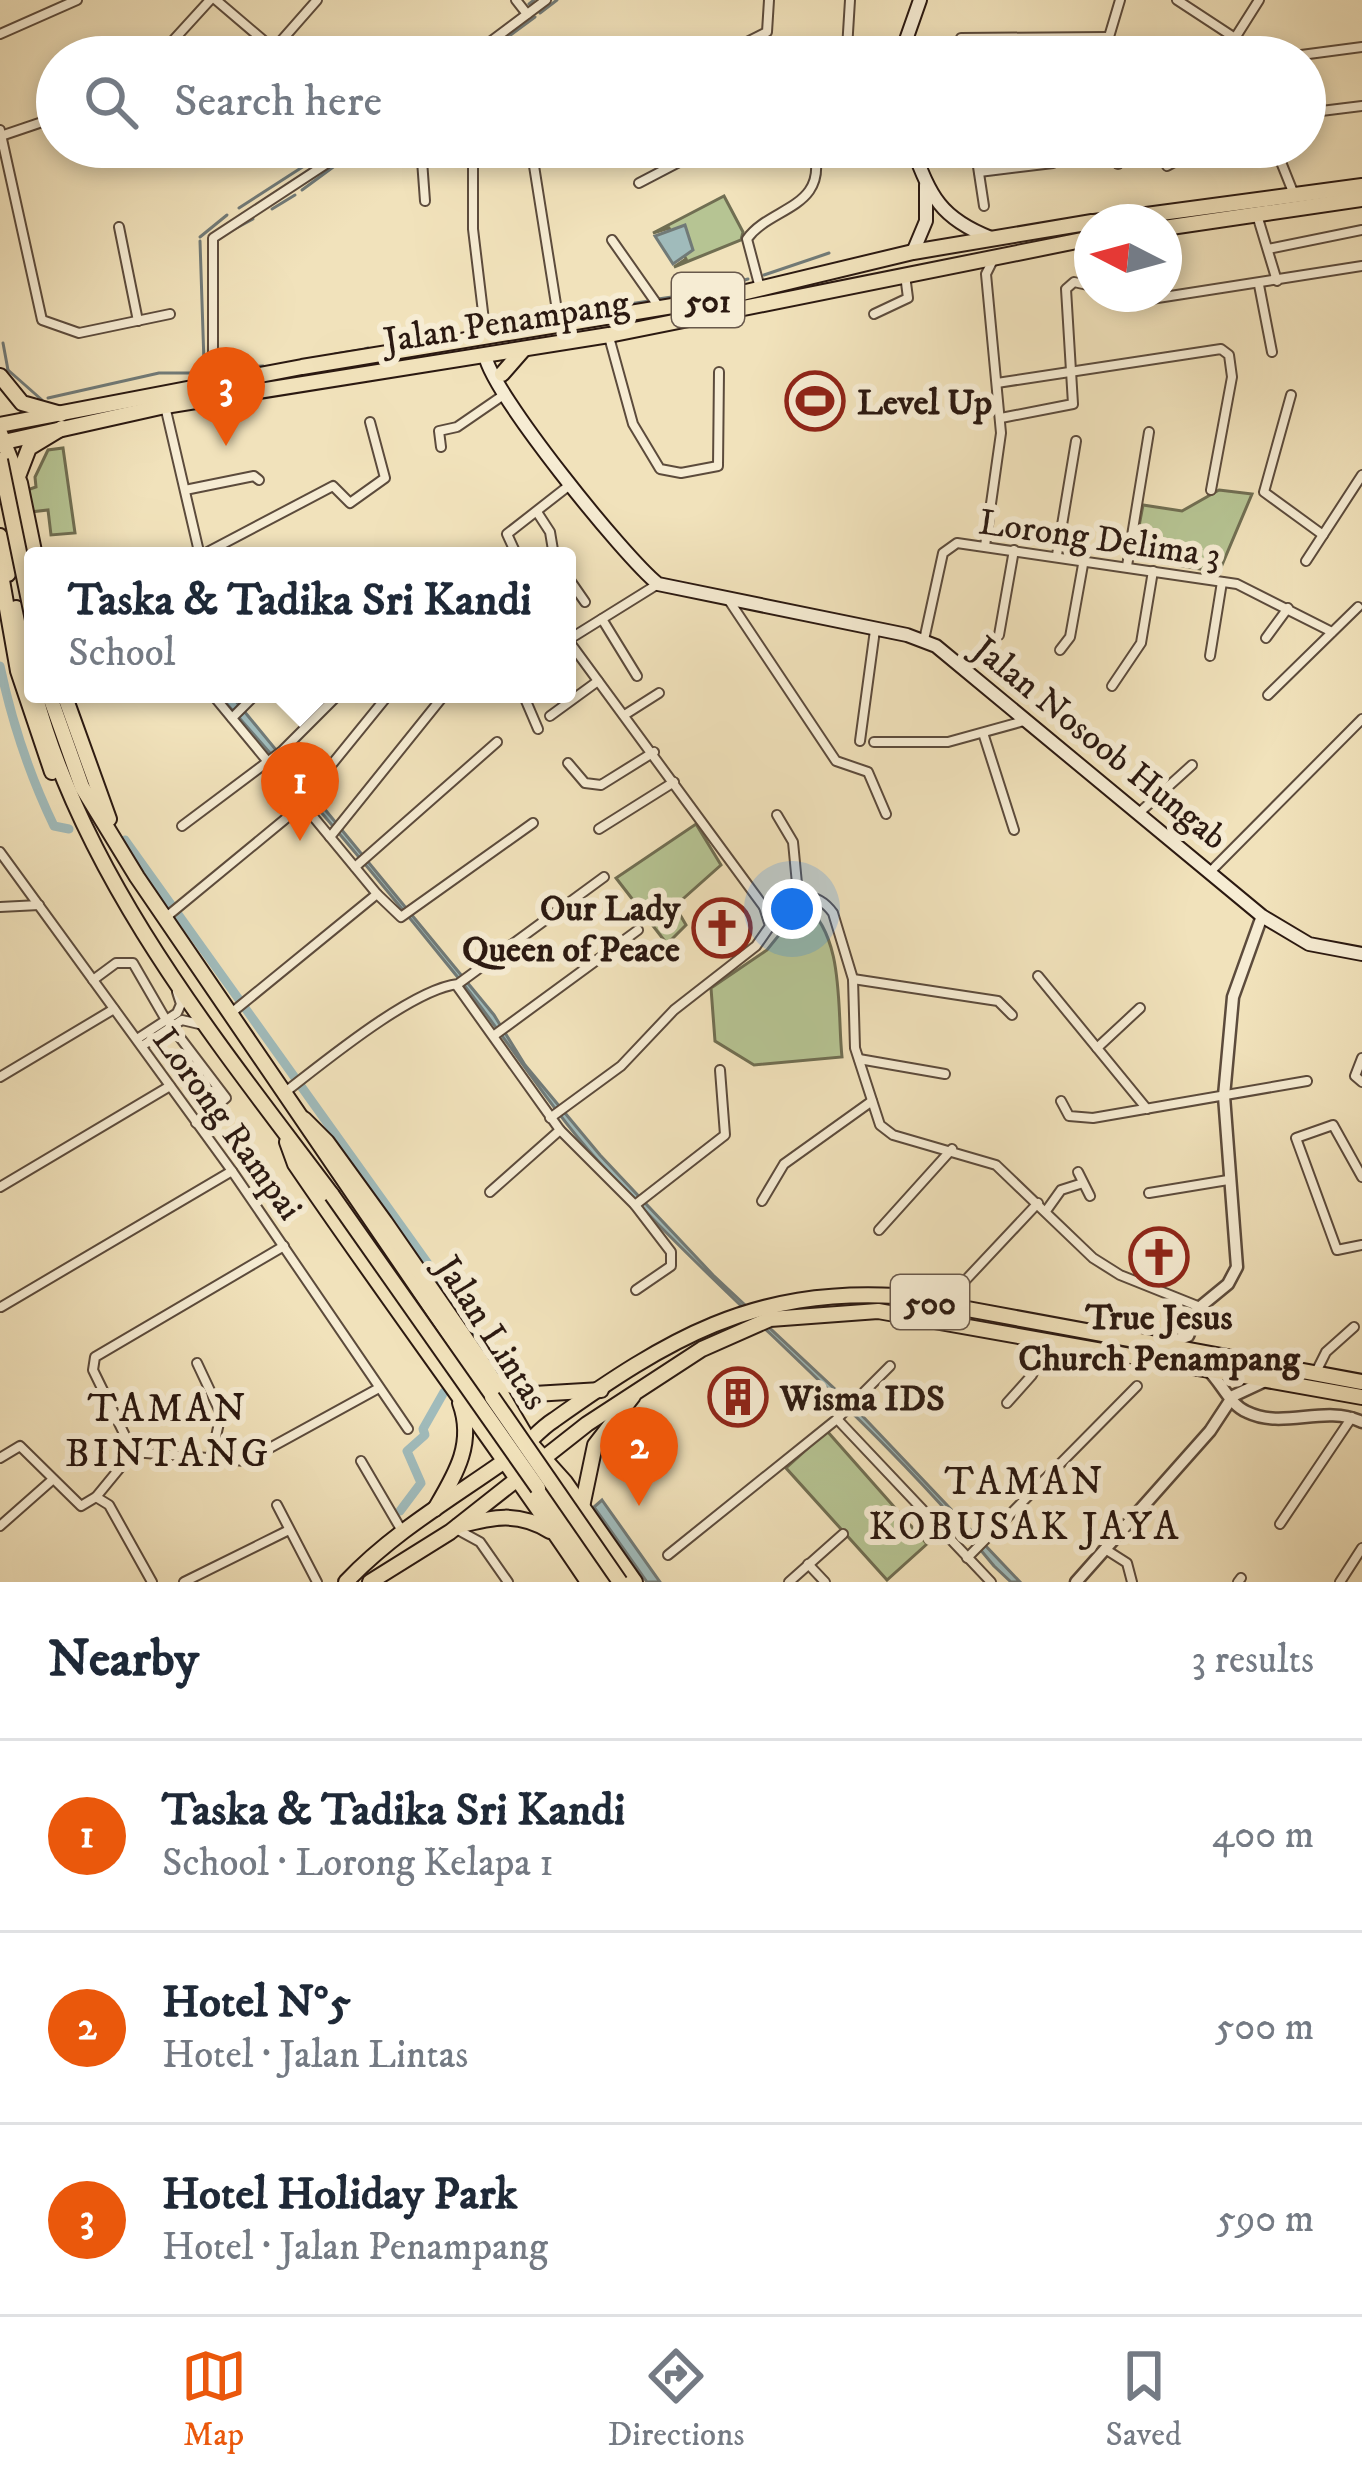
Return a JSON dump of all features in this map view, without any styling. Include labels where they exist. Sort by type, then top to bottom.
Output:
[{"type":"main road","points":[[907,36],[920,0]]},
{"type":"main road","points":[[920,168],[947,216],[996,246]]},
{"type":"main road","points":[[926,184],[926,221],[914,252],[926,268]]},
{"type":"main road","name":"Jalan Penampang","points":[[1182,209],[1362,185]]},
{"type":"main road","points":[[1182,225],[1362,199]]},
{"type":"main road","points":[[1185,209],[1196,223]]},
{"type":"main road","points":[[926,221],[947,216]]},
{"type":"main road","name":"Jalan Penampang","points":[[0,436],[213,385],[460,343],[527,347],[609,335],[970,259],[996,246],[1074,227]]},
{"type":"main road","name":"Jalan Penampang","points":[[62,421],[491,346],[560,326],[760,290],[914,252],[1074,240]]},
{"type":"main road","points":[[491,346],[509,400]]},
{"type":"main road","points":[[491,346],[509,400],[637,568],[658,584]]},
{"type":"main road","points":[[502,374],[527,347]]},
{"type":"main road","points":[[0,376],[22,403],[62,421],[29,448],[18,470],[33,547]]},
{"type":"main road","points":[[0,436],[20,483]]},
{"type":"main road","points":[[0,464],[20,483]]},
{"type":"main road","points":[[0,464],[24,577]]},
{"type":"main road","points":[[0,536],[24,644]]},
{"type":"main road","name":"Jalan Lintas","points":[[0,569],[4,617],[24,689]]},
{"type":"main road","name":"Jalan Nosoob Hungab","points":[[658,584],[924,640],[1027,719],[1262,916],[1309,944],[1362,954]]},
{"type":"main road","name":"Jalan Lintas","points":[[28,703],[36,732],[83,830],[163,960],[281,1128],[620,1582]]},
{"type":"main road","name":"Jalan Lintas","points":[[38,703],[83,830]]},
{"type":"main road","name":"Jalan Lintas","points":[[53,703],[82,788],[121,851],[288,1089],[299,1117],[333,1172],[499,1399]]},
{"type":"main road","name":"Jalan Lintas","points":[[67,703],[121,851]]},
{"type":"main road","name":"Jalan Lintas","points":[[299,1117],[328,1142],[486,1368],[499,1399]]},
{"type":"main road","name":"Jalan Lintas","points":[[281,1128],[295,1164],[458,1397],[520,1453],[543,1460],[578,1500],[635,1582]]},
{"type":"main road","name":"500","points":[[346,1582],[402,1531],[520,1453],[574,1406],[670,1343],[757,1306],[823,1297],[897,1297],[1362,1382]]},
{"type":"main road","name":"500","points":[[370,1582],[454,1529],[587,1424],[702,1348],[770,1319],[878,1311],[1362,1396]]},
{"type":"main road","points":[[486,1368],[510,1389],[529,1394],[602,1390]]},
{"type":"main road","points":[[537,1505],[542,1478],[554,1478],[578,1500],[595,1445],[633,1396]]},
{"type":"main road","points":[[435,1509],[463,1458],[466,1419],[458,1397]]},
{"type":"main road","points":[[479,1420],[496,1430],[508,1430],[513,1415],[499,1399]]},
{"type":"main road","points":[[499,1399],[538,1488],[603,1582]]},
{"type":"main road","points":[[574,1406],[587,1424]]},
{"type":"main road","name":"Jalan Lintas","points":[[520,1453],[522,1478],[588,1582]]},
{"type":"main road","points":[[454,1529],[499,1516],[533,1521],[569,1553]]},
{"type":"street","points":[[0,34],[77,0]]},
{"type":"street","points":[[178,36],[213,0],[252,36]]},
{"type":"street","points":[[285,36],[317,0]]},
{"type":"street","points":[[516,0],[527,14]]},
{"type":"street","points":[[498,36],[546,0]]},
{"type":"street","points":[[759,36],[767,32],[769,0]]},
{"type":"street","points":[[848,36],[850,0]]},
{"type":"street","points":[[1108,36],[1120,0]]},
{"type":"street","points":[[1178,0],[1232,36]]},
{"type":"street","points":[[1236,36],[1259,0]]},
{"type":"street","points":[[1326,52],[1362,47]]},
{"type":"street","points":[[1326,110],[1362,106]]},
{"type":"street","points":[[36,123],[1,133],[42,320],[68,333],[170,314]]},
{"type":"street","points":[[213,385],[212,238],[320,168]]},
{"type":"street","points":[[422,168],[424,200]]},
{"type":"street","points":[[473,168],[473,229],[491,346]]},
{"type":"street","points":[[534,168],[560,326]]},
{"type":"street","points":[[639,183],[668,168]]},
{"type":"street","points":[[760,290],[747,239],[808,192],[817,168]]},
{"type":"street","points":[[978,168],[984,206]]},
{"type":"street","points":[[979,172],[1012,168]]},
{"type":"street","points":[[1283,168],[1292,192]]},
{"type":"street","points":[[1257,215],[1277,281]]},
{"type":"street","points":[[119,227],[138,321]]},
{"type":"street","points":[[1268,249],[1362,230]]},
{"type":"street","points":[[612,239],[661,309]]},
{"type":"street","points":[[985,546],[1000,458],[986,274],[996,246]]},
{"type":"street","points":[[970,259],[986,274]]},
{"type":"street","points":[[1182,295],[1362,266]]},
{"type":"street","points":[[874,314],[908,298],[905,273]]},
{"type":"street","points":[[1000,418],[1070,406],[1066,289],[1074,282]]},
{"type":"street","points":[[1259,285],[1272,352]]},
{"type":"street","points":[[609,335],[633,424],[660,469],[681,473],[718,466],[719,372]]},
{"type":"street","points":[[997,382],[1201,350],[1226,351],[1232,377],[1211,490]]},
{"type":"street","points":[[1291,395],[1264,492],[1323,535]]},
{"type":"street","points":[[441,447],[439,431],[457,427],[509,400]]},
{"type":"street","points":[[165,406],[198,547]]},
{"type":"street","points":[[217,547],[333,486],[350,503],[385,478],[370,422]]},
{"type":"street","points":[[1127,566],[1149,432]]},
{"type":"street","points":[[1057,555],[1076,441]]},
{"type":"street","points":[[1306,561],[1362,475]]},
{"type":"street","points":[[185,490],[254,476],[259,480]]},
{"type":"street","points":[[510,547],[508,535],[571,484]]},
{"type":"street","points":[[537,512],[550,532],[551,547]]},
{"type":"street","name":"Lorong Delima 3","points":[[924,640],[943,553],[952,543],[1222,582],[1288,608],[1332,632]]},
{"type":"street","points":[[999,635],[1014,550]]},
{"type":"street","points":[[1060,650],[1070,637],[1084,559]]},
{"type":"street","points":[[1112,686],[1142,643],[1153,571]]},
{"type":"street","points":[[1210,656],[1222,582]]},
{"type":"street","points":[[576,635],[658,584]]},
{"type":"street","points":[[576,589],[585,602]]},
{"type":"street","points":[[728,599],[836,761],[868,772],[886,814]]},
{"type":"street","points":[[1268,695],[1358,607]]},
{"type":"street","points":[[1266,638],[1288,608]]},
{"type":"street","points":[[602,619],[637,676]]},
{"type":"street","points":[[860,741],[875,629]]},
{"type":"street","points":[[554,1116],[647,1043],[703,983],[756,946],[770,926],[764,907],[576,652]]},
{"type":"street","points":[[576,697],[598,681]]},
{"type":"street","points":[[626,714],[659,693]]},
{"type":"street","points":[[221,703],[274,757],[301,806],[334,832],[376,894],[401,917],[532,823]]},
{"type":"street","points":[[234,717],[248,703]]},
{"type":"street","points":[[182,826],[274,757],[330,703]]},
{"type":"street","points":[[324,774],[382,703]]},
{"type":"street","points":[[334,832],[438,703]]},
{"type":"street","points":[[528,703],[538,729]]},
{"type":"street","points":[[550,716],[568,703]]},
{"type":"street","points":[[874,742],[914,746],[984,736],[1027,719]]},
{"type":"street","points":[[1211,871],[1362,719]]},
{"type":"street","points":[[984,736],[1014,830]]},
{"type":"street","points":[[355,867],[497,742]]},
{"type":"street","points":[[568,763],[585,783],[601,785],[654,752]]},
{"type":"street","points":[[1140,812],[1192,765]]},
{"type":"street","points":[[599,829],[674,782]]},
{"type":"street","points":[[167,916],[301,806]]},
{"type":"street","points":[[777,815],[793,842],[798,894]]},
{"type":"street","name":"Lorong Rampai","points":[[0,852],[232,1171],[408,1430]]},
{"type":"street","points":[[288,1089],[395,1014],[446,985],[457,984],[604,878]]},
{"type":"street","points":[[232,1012],[376,894]]},
{"type":"street","points":[[764,907],[798,894],[827,904],[833,913],[853,979],[853,1042],[880,1125],[893,1135],[952,1148],[996,1165],[1094,1258],[1120,1275],[1200,1307]]},
{"type":"street","points":[[0,907],[39,905]]},
{"type":"street","points":[[1161,1342],[1182,1341],[1195,1327],[1200,1307],[1228,1284],[1238,1267],[1224,1096],[1233,997],[1262,916]]},
{"type":"street","points":[[496,1034],[638,930]]},
{"type":"street","points":[[163,960],[182,1004],[168,1024]]},
{"type":"street","points":[[93,980],[116,963],[133,963],[168,1024],[180,1030],[225,1092],[223,1104],[196,1123]]},
{"type":"street","points":[[1038,976],[1147,1109]]},
{"type":"street","points":[[853,979],[998,1001],[1012,1015]]},
{"type":"street","points":[[457,984],[560,1130],[638,1203],[673,1259],[636,1290]]},
{"type":"street","points":[[1096,1048],[1140,1007]]},
{"type":"street","points":[[0,1077],[114,1009]]},
{"type":"street","points":[[140,1043],[168,1024],[187,1018],[198,1023],[244,1075]]},
{"type":"street","points":[[1362,1058],[1355,1076],[1362,1082]]},
{"type":"street","points":[[859,1059],[945,1075]]},
{"type":"street","points":[[638,1203],[725,1135],[721,1070]]},
{"type":"street","points":[[1061,1101],[1069,1116],[1094,1118],[1307,1081]]},
{"type":"street","points":[[0,1187],[170,1086]]},
{"type":"street","points":[[762,1201],[778,1169],[872,1101]]},
{"type":"street","points":[[1362,1177],[1335,1126],[1296,1138],[1336,1250],[1362,1245]]},
{"type":"street","points":[[490,1192],[560,1130]]},
{"type":"street","points":[[879,1230],[952,1148]]},
{"type":"street","points":[[1,1307],[232,1171]]},
{"type":"street","points":[[1078,1172],[1090,1196]]},
{"type":"street","points":[[1149,1193],[1228,1180]]},
{"type":"street","points":[[960,1286],[1061,1190],[1083,1183]]},
{"type":"street","points":[[133,1452],[93,1370],[95,1357],[284,1246]]},
{"type":"street","points":[[1195,1327],[1212,1352]]},
{"type":"street","points":[[1316,1373],[1326,1352],[1354,1327]]},
{"type":"street","points":[[1007,1403],[1032,1375],[1046,1340]]},
{"type":"street","points":[[196,1363],[221,1414],[211,1460]]},
{"type":"street","points":[[668,1555],[837,1419],[890,1366]]},
{"type":"street","points":[[1206,1369],[1230,1399],[1260,1417],[1357,1420]]},
{"type":"street","points":[[1076,1582],[1210,1431],[1230,1399],[1243,1387],[1266,1382]]},
{"type":"street","points":[[967,1558],[1137,1386]]},
{"type":"street","points":[[133,1452],[246,1461],[379,1388]]},
{"type":"street","points":[[837,1419],[991,1582]]},
{"type":"street","points":[[1280,1524],[1357,1420]]},
{"type":"street","points":[[0,1458],[20,1446],[76,1505],[96,1497],[133,1452]]},
{"type":"street","points":[[361,1461],[402,1531]]},
{"type":"street","points":[[0,1526],[51,1481]]},
{"type":"street","points":[[96,1497],[109,1505],[152,1582]]},
{"type":"street","points":[[277,1505],[317,1582]]},
{"type":"street","points":[[480,1542],[484,1523],[499,1516]]},
{"type":"street","points":[[454,1529],[480,1542],[508,1582]]},
{"type":"street","points":[[184,1582],[289,1530]]},
{"type":"street","points":[[789,1582],[843,1534]]},
{"type":"street","points":[[1340,1582],[1362,1548]]},
{"type":"street","points":[[1105,1549],[1127,1563],[1132,1582]]},
{"type":"street","points":[[808,1564],[825,1582]]},
{"type":"green space","points":[[724,196],[743,232],[741,240],[674,267],[686,259],[669,228],[653,233]]},
{"type":"green space","points":[[63,448],[75,533],[51,535],[48,510],[30,512],[27,490],[36,487],[35,477],[48,450]]},
{"type":"green space","points":[[1219,490],[1252,494],[1219,572],[1133,558],[1143,505],[1182,511]]},
{"type":"green space","points":[[696,824],[721,865],[675,906],[686,925],[667,944],[616,878]]},
{"type":"green space","points":[[804,904],[827,935],[833,954],[842,1057],[754,1065],[715,1041],[711,988],[767,950]]},
{"type":"green space","points":[[827,1431],[927,1544],[887,1580],[786,1468]]},
{"type":"water","points":[[685,225],[693,250],[673,264],[655,236]]},
{"type":"water","points":[[226,703],[237,703],[494,1015],[525,1065],[600,1155],[713,1275],[852,1405],[1020,1582],[1011,1582],[994,1566],[899,1460],[598,1161],[431,944]]},
{"type":"water","points":[[602,1500],[660,1582],[647,1582],[594,1507]]},
{"type":"waterway","points":[[529,4],[534,0]]},
{"type":"waterway","points":[[540,13],[557,0]]},
{"type":"waterway","points":[[509,36],[535,17]]},
{"type":"waterway","points":[[239,208],[301,168]]},
{"type":"waterway","points":[[302,190],[332,168]]},
{"type":"waterway","points":[[272,209],[295,195]]},
{"type":"waterway","points":[[200,237],[227,215]]},
{"type":"waterway","points":[[229,232],[253,219]]},
{"type":"waterway","points":[[48,398],[159,373],[198,373],[204,363],[200,241]]},
{"type":"waterway","points":[[764,275],[829,253]]},
{"type":"waterway","points":[[699,292],[748,279]]},
{"type":"waterway","points":[[658,299],[686,295]]},
{"type":"waterway","points":[[623,305],[649,301]]},
{"type":"waterway","points":[[590,311],[602,309]]},
{"type":"waterway","points":[[562,315],[584,312]]},
{"type":"waterway","points":[[485,328],[553,317]]},
{"type":"waterway","points":[[3,343],[8,370]]},
{"type":"waterway","points":[[389,345],[395,344]]},
{"type":"waterway","points":[[335,354],[360,350]]},
{"type":"waterway","points":[[218,352],[219,369],[263,366]]},
{"type":"waterway","points":[[1,371],[8,370],[42,400]]},
{"type":"waterway","points":[[0,666],[37,787],[54,826],[69,829]]},
{"type":"waterway","points":[[125,840],[499,1363]]},
{"type":"waterway","points":[[400,1511],[421,1483],[407,1451],[425,1435],[423,1429],[444,1392]]},
{"type":"place","name":"Level Up","points":[[815,401]]},
{"type":"place","name":"Hotel Holiday Park","points":[[226,446]]},
{"type":"place","name":"Taska & Tadika Sri Kandi","points":[[300,841]]},
{"type":"place","name":"Our Lady Queen of Peace","points":[[722,928]]},
{"type":"place","name":"True Jesus Church Penampang","points":[[1159,1257]]},
{"type":"place","name":"Wisma IDS","points":[[738,1397]]},
{"type":"place","name":"Hotel N°5","points":[[639,1506]]},
{"type":"district","name":"TAMAN BINTANG","points":[[168,1430]]},
{"type":"district","name":"TAMAN KOBUSAK JAYA","points":[[1025,1502]]}]
